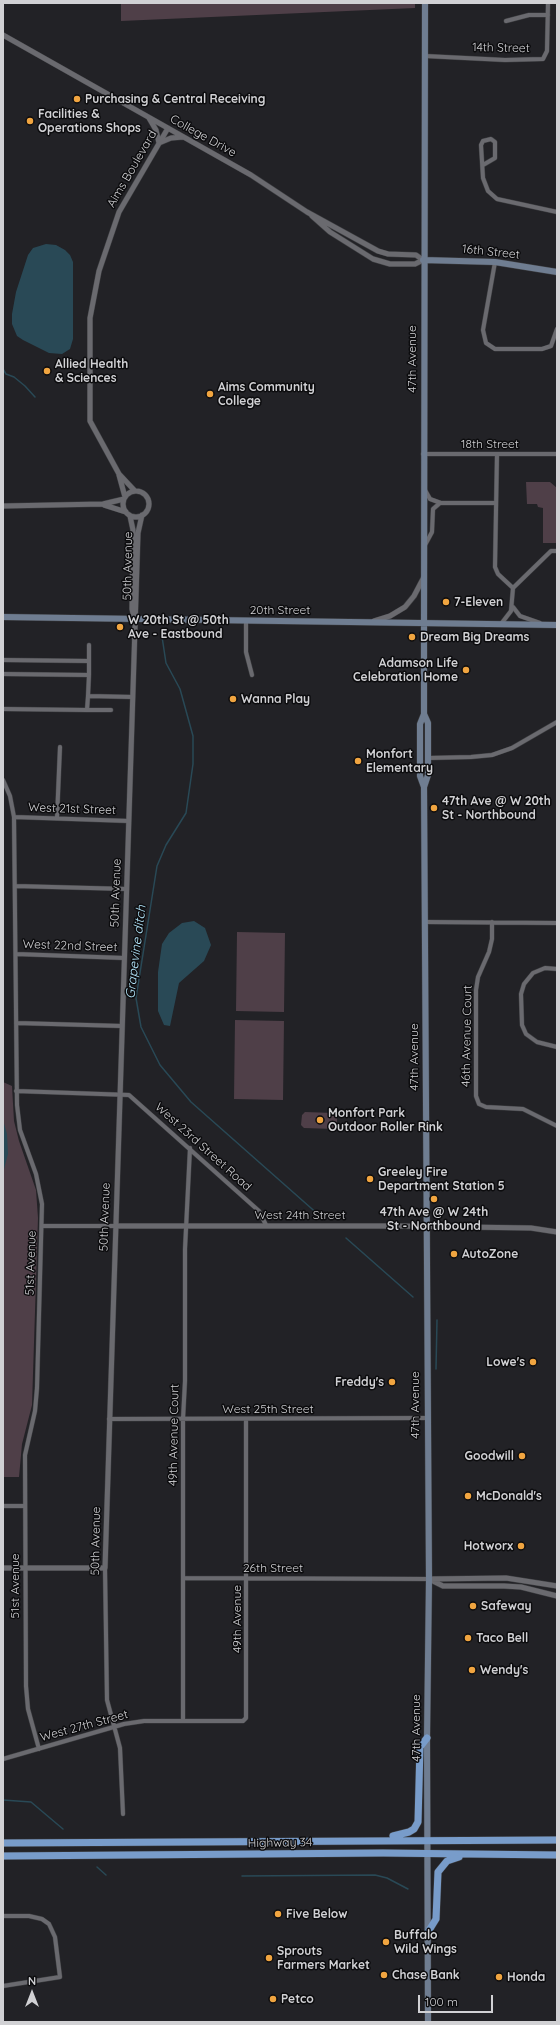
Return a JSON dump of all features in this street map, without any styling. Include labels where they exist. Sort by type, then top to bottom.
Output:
[{"type":"highway","points":[[325,1840],[397,1836],[414,1829],[419,1818],[420,1747],[427,1738]]},
{"type":"highway","name":"Highway 34","points":[[3,1843],[325,1840],[557,1840]]},
{"type":"highway","name":"Highway 34","points":[[3,1856],[428,1853],[557,1855]]},
{"type":"highway","points":[[428,1932],[436,1919],[438,1872],[447,1860],[459,1857],[505,1854]]},
{"type":"main road","name":"47th Avenue","points":[[424,787],[420,776],[420,724],[424,714],[423,260],[425,3]]},
{"type":"main road","name":"16th Street","points":[[423,260],[495,262],[557,272]]},
{"type":"main road","name":"20th Street","points":[[3,617],[554,625]]},
{"type":"main road","name":"47th Avenue","points":[[424,714],[428,723],[428,775],[424,787],[426,1418],[429,1579],[427,1738],[428,2022]]},
{"type":"street","name":"14th Street","points":[[425,56],[505,60],[543,59],[547,51],[548,3]]},
{"type":"street","points":[[506,21],[530,15],[548,15]]},
{"type":"street","name":"College Drive","points":[[3,35],[251,175],[307,212],[378,251],[388,254],[416,255],[423,260],[415,264],[390,264],[373,259],[330,232],[307,212]]},
{"type":"street","points":[[149,117],[156,130],[159,143],[171,138],[182,136]]},
{"type":"street","name":"Aims Boulevard","points":[[135,492],[119,474],[90,421],[90,318],[99,271],[113,226],[119,212],[168,128]]},
{"type":"street","points":[[484,165],[495,158],[495,142],[491,139],[483,140],[481,145],[481,159],[484,165],[483,178],[485,186],[498,199],[557,212]]},
{"type":"street","points":[[495,262],[483,330],[486,343],[495,349],[542,349],[551,346],[557,329]]},
{"type":"street","name":"18th Street","points":[[423,454],[557,454]]},
{"type":"street","points":[[497,454],[495,567],[498,574],[513,588]]},
{"type":"street","name":"Aims Boulevard","points":[[119,474],[124,498]]},
{"type":"street","points":[[423,486],[430,499],[441,503],[496,503]]},
{"type":"street","points":[[3,506],[103,504],[124,498],[135,492],[142,493],[148,500],[148,508],[142,515],[136,517],[130,516],[123,507],[124,498]]},
{"type":"street","points":[[424,546],[432,532],[433,509],[441,503]]},
{"type":"street","points":[[103,504],[119,508],[126,512]]},
{"type":"street","name":"50th Avenue","points":[[123,1814],[120,1748],[106,1700],[105,1568],[119,1094],[135,619],[137,609],[138,533],[142,515]]},
{"type":"street","name":"50th Avenue","points":[[130,516],[133,537],[132,609],[135,619]]},
{"type":"street","points":[[501,624],[510,615],[513,588],[551,551],[557,551]]},
{"type":"street","points":[[373,622],[390,616],[405,607],[414,596],[424,576]]},
{"type":"street","points":[[512,607],[516,613],[524,618],[554,625]]},
{"type":"street","points":[[246,621],[246,652],[252,675]]},
{"type":"street","points":[[87,710],[89,645]]},
{"type":"street","points":[[3,660],[89,661]]},
{"type":"street","points":[[3,674],[89,675]]},
{"type":"street","points":[[88,696],[133,696]]},
{"type":"street","points":[[3,709],[111,710]]},
{"type":"street","points":[[428,758],[471,757],[492,754],[512,748],[557,722]]},
{"type":"street","points":[[57,818],[60,747]]},
{"type":"street","name":"51st Avenue","points":[[3,780],[10,796],[14,817],[16,1091],[20,1130],[40,1190],[42,1226],[37,1388],[35,1411],[26,1455],[25,1506],[26,1686],[28,1709],[39,1749]]},
{"type":"street","name":"West 21st Street","points":[[14,817],[129,820]]},
{"type":"street","points":[[15,886],[126,889]]},
{"type":"street","points":[[425,922],[557,923]]},
{"type":"street","name":"46th Avenue Court","points":[[492,922],[492,939],[489,952],[478,977],[476,990],[476,1096],[479,1104],[486,1107],[523,1108],[557,1126]]},
{"type":"street","name":"West 22nd Street","points":[[16,954],[124,958]]},
{"type":"street","points":[[557,969],[545,968],[532,973],[524,984],[521,994],[522,1025],[526,1034],[537,1042],[557,1047]]},
{"type":"street","points":[[16,1023],[122,1026]]},
{"type":"street","points":[[16,1091],[119,1094]]},
{"type":"street","name":"West 23rd Street Road","points":[[119,1094],[129,1095],[190,1148],[258,1211],[266,1225]]},
{"type":"street","name":"49th Avenue Court","points":[[183,1721],[183,1419],[186,1225],[190,1148]]},
{"type":"street","name":"West 24th Street","points":[[42,1226],[426,1226],[544,1229],[557,1232]]},
{"type":"street","name":"West 25th Street","points":[[109,1419],[426,1418]]},
{"type":"street","name":"49th Avenue","points":[[243,1721],[246,1718],[247,1704],[246,1419]]},
{"type":"street","points":[[3,1506],[25,1506]]},
{"type":"street","points":[[3,1568],[105,1568]]},
{"type":"street","name":"26th Street","points":[[183,1578],[429,1579]]},
{"type":"street","points":[[429,1579],[506,1578],[557,1586]]},
{"type":"street","points":[[429,1579],[443,1586],[515,1587],[557,1596]]},
{"type":"street","name":"West 27th Street","points":[[3,1759],[113,1726],[144,1721],[243,1721]]},
{"type":"street","points":[[3,1916],[29,1916],[42,1919],[49,1924],[55,1937],[60,1977],[3,1986]]},
{"type":"shaded area","points":[[121,3],[415,3],[415,8],[121,21]]},
{"type":"shaded area","points":[[526,482],[550,482],[557,488],[557,543],[543,543],[543,508],[538,507],[537,504],[527,504]]},
{"type":"shaded area","points":[[237,932],[285,933],[284,1012],[236,1011]]},
{"type":"shaded area","points":[[235,1020],[284,1021],[283,1100],[234,1099]]},
{"type":"shaded area","points":[[3,1082],[12,1086],[14,1121],[19,1141],[36,1190],[38,1218],[32,1405],[22,1444],[19,1477],[3,1477]]},
{"type":"shaded area","name":"Monfort Park Outdoor Roller Rink","points":[[305,1112],[334,1113],[337,1115],[337,1126],[334,1129],[304,1128],[301,1125],[302,1115]]},
{"type":"water","points":[[46,244],[56,245],[65,250],[70,255],[73,262],[73,339],[70,349],[62,354],[49,353],[23,340],[17,336],[12,324],[12,314],[16,292],[28,255],[33,248]]},
{"type":"water","points":[[194,921],[205,928],[211,945],[204,961],[179,983],[170,1026],[164,1025],[158,1011],[158,972],[162,944],[169,933],[182,923]]},
{"type":"water","points":[[3,1120],[7,1134],[8,1154],[3,1173]]},
{"type":"waterway","name":"Grapevine ditch","points":[[3,369],[6,374],[14,377],[35,397]]},
{"type":"waterway","name":"Grapevine ditch","points":[[161,630],[166,663],[180,689],[193,736],[193,764],[186,813],[166,845],[157,866],[136,998],[141,1027],[160,1065],[191,1102],[320,1216]]},
{"type":"waterway","name":"Grapevine ditch","points":[[346,1238],[413,1297]]},
{"type":"waterway","name":"Grapevine ditch","points":[[436,1369],[437,1320]]},
{"type":"waterway","points":[[3,1800],[31,1802],[63,1829]]},
{"type":"waterway","points":[[97,1867],[106,1875]]},
{"type":"waterway","points":[[242,1876],[375,1875],[387,1878],[408,1889]]},
{"type":"place","name":"Purchasing & Central Receiving","points":[[77,99]]},
{"type":"place","name":"Facilities & Operations Shops","points":[[30,121]]},
{"type":"place","name":"Allied Health & Sciences","points":[[47,371]]},
{"type":"place","name":"Aims Community College","points":[[210,394]]},
{"type":"place","name":"7-Eleven","points":[[446,602]]},
{"type":"place","name":"W 20th St @ 50th Ave - Eastbound","points":[[120,627]]},
{"type":"place","name":"Dream Big Dreams","points":[[412,637]]},
{"type":"place","name":"Adamson Life Celebration Home","points":[[466,670]]},
{"type":"place","name":"Wanna Play","points":[[233,699]]},
{"type":"place","name":"Monfort Elementary","points":[[358,761]]},
{"type":"place","name":"47th Ave @ W 20th St - Northbound","points":[[434,808]]},
{"type":"place","name":"Monfort Park Outdoor Roller Rink","points":[[320,1120]]},
{"type":"place","name":"Greeley Fire Department Station 5","points":[[370,1179]]},
{"type":"place","name":"47th Ave @ W 24th St - Northbound","points":[[434,1199]]},
{"type":"place","name":"AutoZone","points":[[454,1254]]},
{"type":"place","name":"Lowe's","points":[[533,1362]]},
{"type":"place","name":"Freddy's","points":[[392,1382]]},
{"type":"place","name":"Goodwill","points":[[522,1456]]},
{"type":"place","name":"McDonald's","points":[[468,1496]]},
{"type":"place","name":"Hotworx","points":[[521,1546]]},
{"type":"place","name":"Safeway","points":[[473,1606]]},
{"type":"place","name":"Taco Bell","points":[[468,1638]]},
{"type":"place","name":"Wendy's","points":[[472,1670]]},
{"type":"place","name":"Five Below","points":[[278,1914]]},
{"type":"place","name":"Buffalo Wild Wings","points":[[386,1942]]},
{"type":"place","name":"Sprouts Farmers Market","points":[[269,1958]]},
{"type":"place","name":"Chase Bank","points":[[384,1975]]},
{"type":"place","name":"Honda","points":[[499,1977]]},
{"type":"place","name":"Petco","points":[[273,1999]]}]
